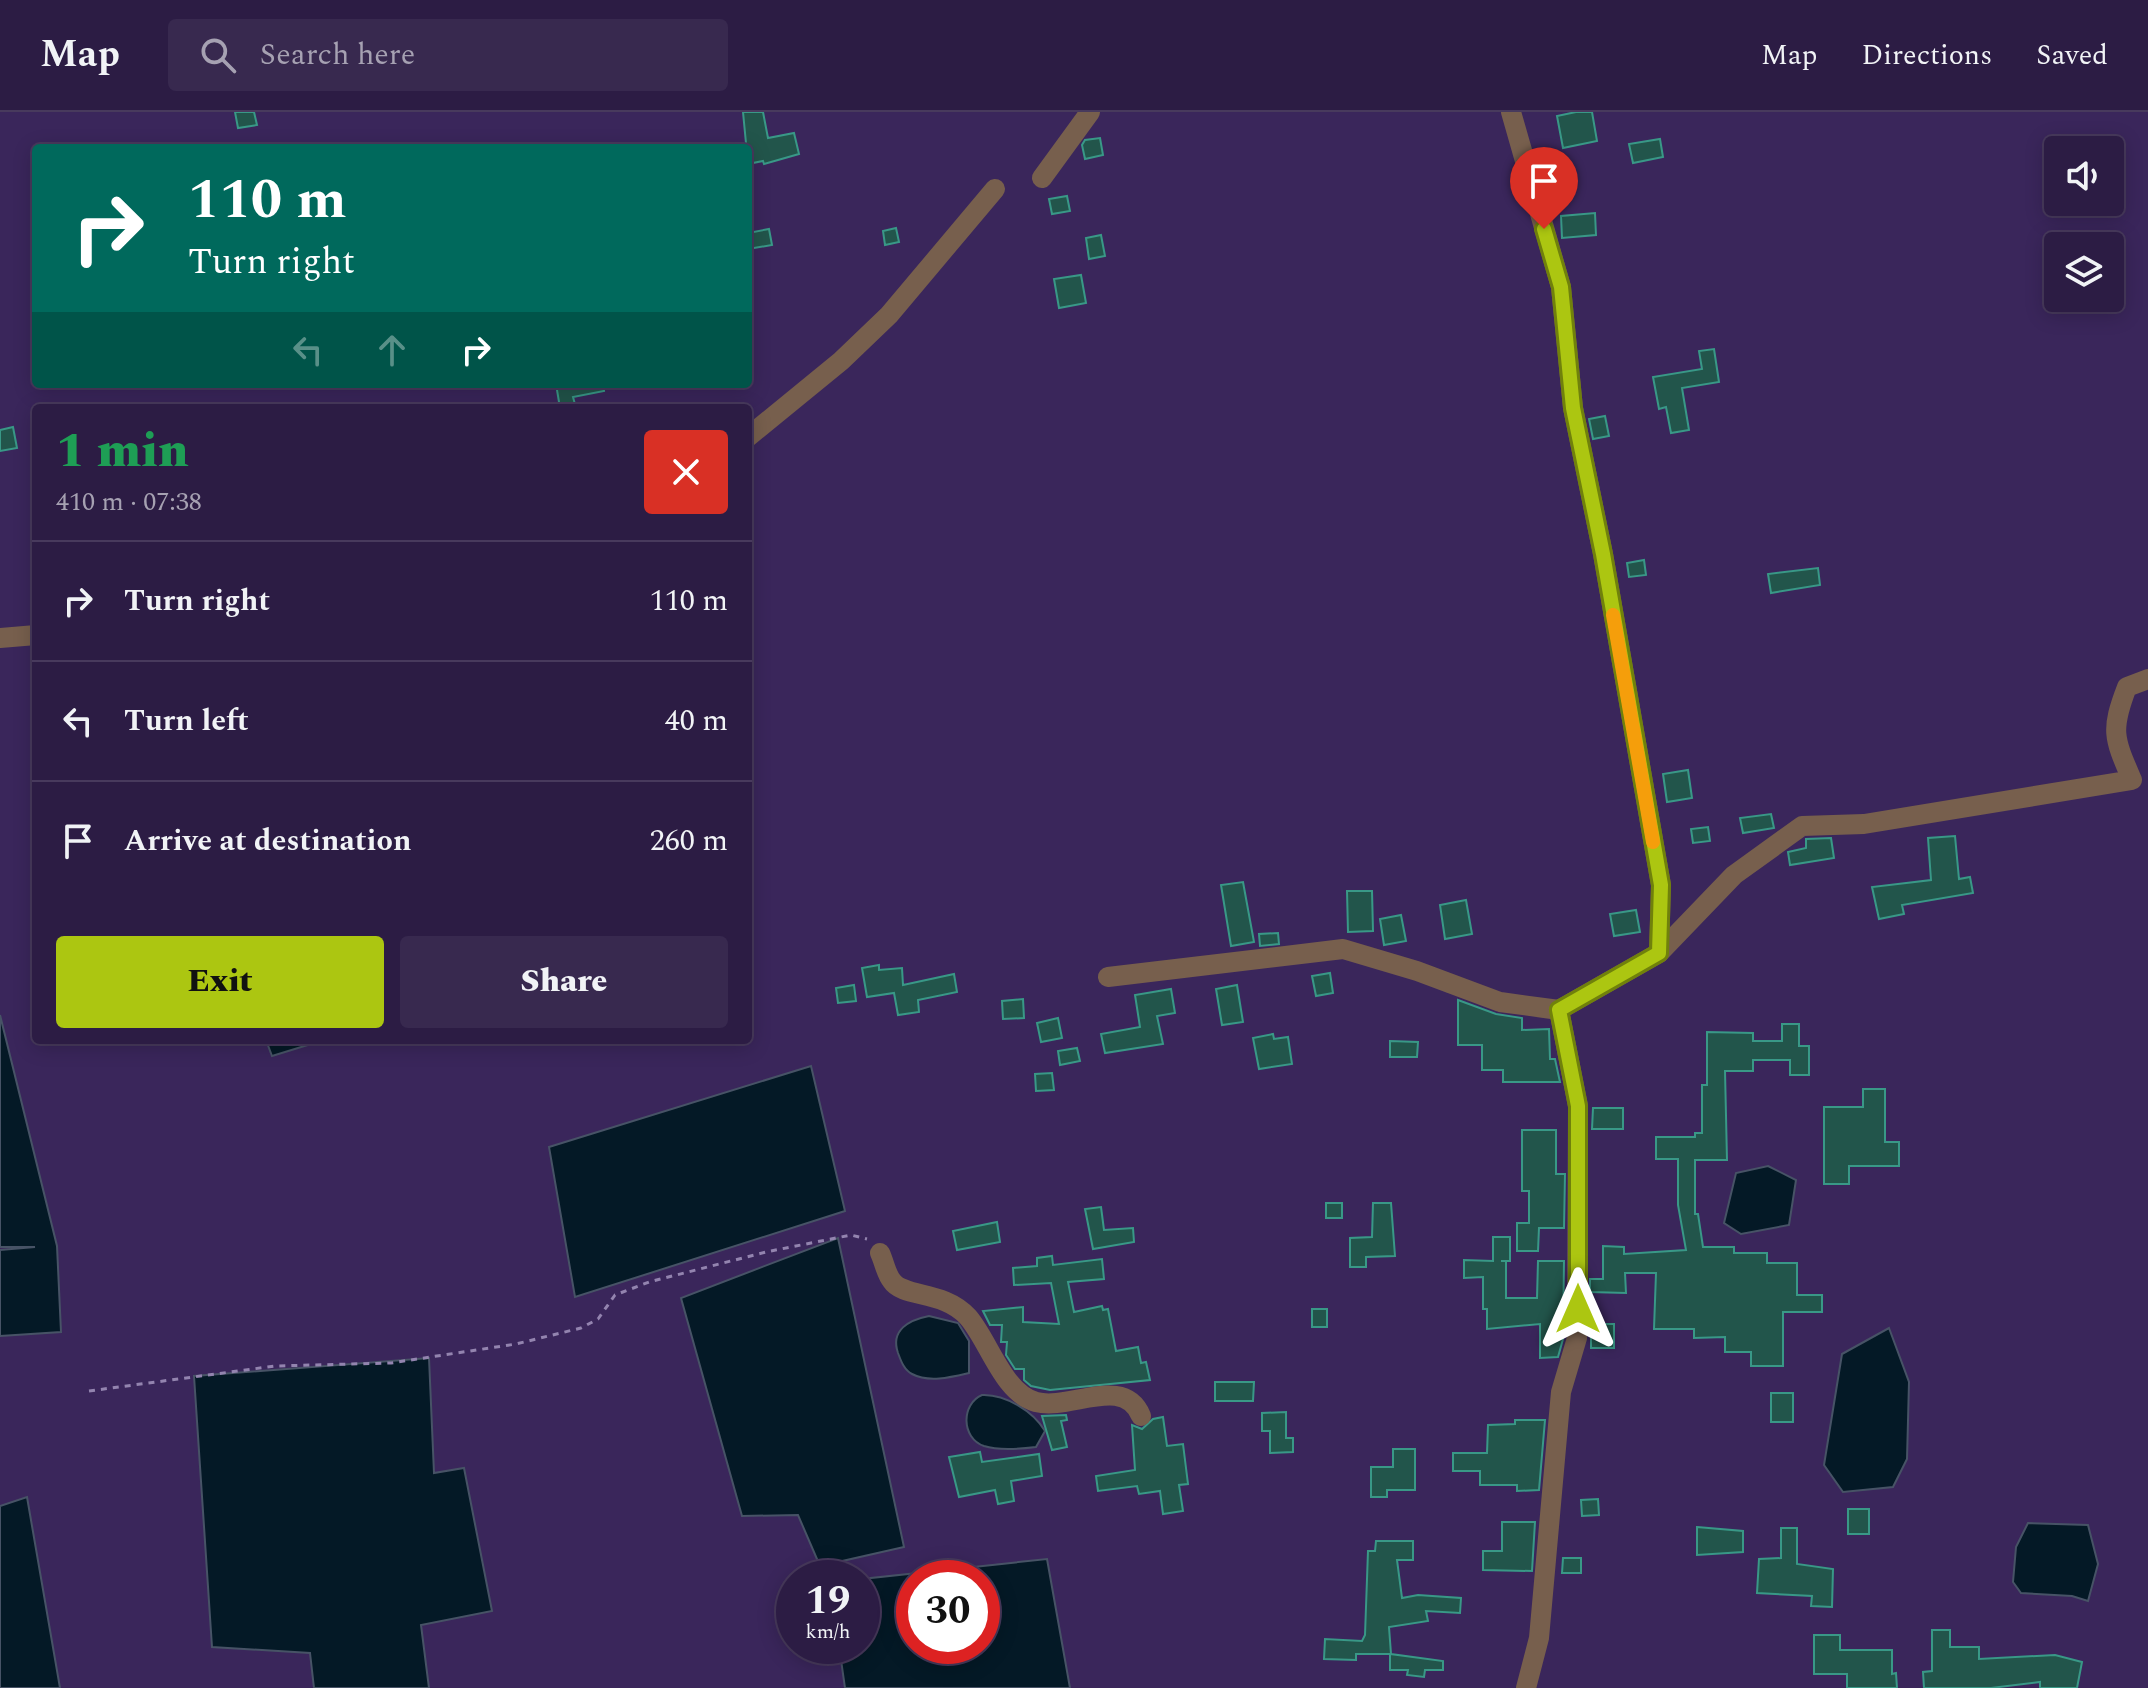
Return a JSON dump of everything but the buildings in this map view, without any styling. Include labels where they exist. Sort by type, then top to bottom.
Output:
[{"type":"street","points":[[1042,178],[1090,112]]},
{"type":"street","points":[[1511,112],[1561,287],[1573,408],[1603,554],[1661,885],[1659,953]]},
{"type":"street","points":[[752,434],[841,361],[889,315],[995,189]]},
{"type":"street","points":[[0,638],[32,635]]},
{"type":"street","points":[[1108,977],[1343,949],[1417,971],[1500,1002],[1559,1010],[1659,953],[1734,875],[1802,826],[1864,824],[2132,780],[2117,744],[2115,718],[2127,687],[2148,679]]},
{"type":"street","points":[[1526,1688],[1539,1638],[1561,1392],[1577,1338],[1578,1106],[1559,1010]]},
{"type":"street","points":[[880,1253],[892,1283],[904,1290],[947,1299],[967,1316],[1023,1397],[1050,1405],[1123,1394],[1136,1402],[1141,1416]]},
{"type":"path","points":[[89,1391],[275,1366],[391,1363],[516,1344],[581,1328],[598,1319],[615,1295],[649,1282],[766,1252],[851,1235],[872,1241],[880,1253]]},
{"type":"water","points":[[0,1015],[57,1246],[61,1332],[0,1336],[0,1250],[35,1247],[0,1247]]},
{"type":"water","points":[[268,1044],[311,1044],[272,1056]]},
{"type":"water","points":[[811,1066],[845,1211],[575,1297],[549,1147]]},
{"type":"water","points":[[1768,1166],[1796,1180],[1789,1225],[1741,1234],[1724,1223],[1736,1173]]},
{"type":"water","points":[[838,1238],[904,1547],[847,1560],[817,1560],[798,1515],[742,1516],[681,1298]]},
{"type":"water","points":[[929,1316],[958,1323],[969,1341],[969,1373],[926,1378],[912,1374],[905,1368],[896,1345],[899,1332],[908,1323]]},
{"type":"water","points":[[1889,1328],[1909,1382],[1907,1459],[1893,1487],[1843,1492],[1824,1465],[1842,1354]]},
{"type":"water","points":[[429,1358],[434,1473],[464,1468],[492,1611],[421,1625],[429,1688],[314,1688],[310,1653],[212,1647],[194,1376]]},
{"type":"water","points":[[982,1395],[1000,1397],[1018,1405],[1033,1417],[1045,1431],[1036,1447],[997,1449],[976,1442],[968,1429],[967,1413],[975,1399]]},
{"type":"water","points":[[27,1497],[60,1688],[0,1688],[0,1506]]},
{"type":"water","points":[[2028,1523],[2088,1525],[2098,1564],[2088,1601],[2072,1596],[2021,1593],[2013,1582],[2016,1547]]},
{"type":"water","points":[[1047,1559],[1070,1688],[845,1688],[842,1664],[880,1664],[880,1577],[896,1575],[896,1664],[1000,1664],[1000,1564]]},
{"type":"slow traffic","points":[[1613,615],[1653,842]]},
{"type":"route","points":[[1544,229],[1561,287],[1573,408],[1603,554],[1661,885],[1659,953],[1559,1010],[1578,1106],[1578,1309]]}]
